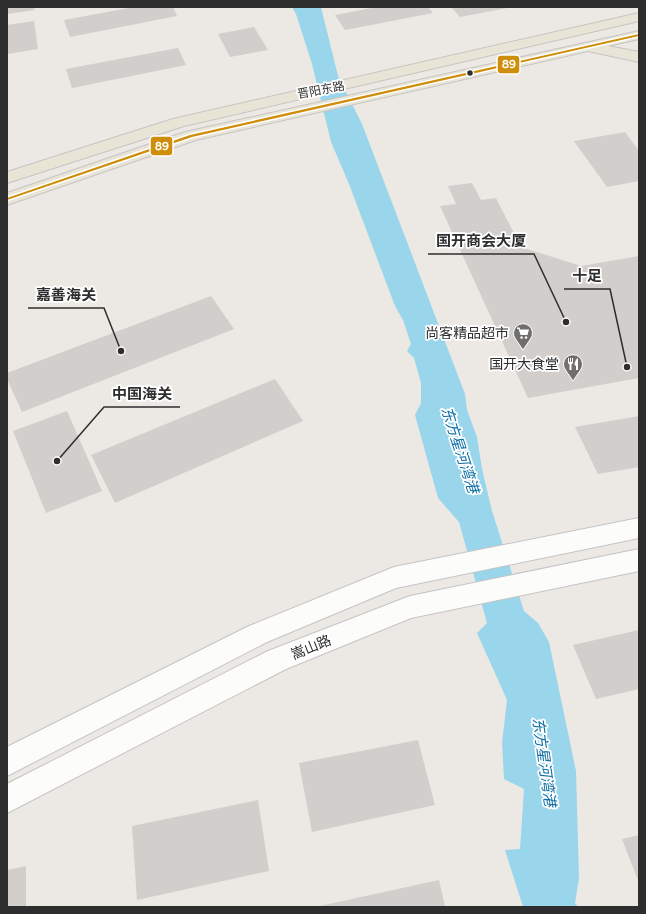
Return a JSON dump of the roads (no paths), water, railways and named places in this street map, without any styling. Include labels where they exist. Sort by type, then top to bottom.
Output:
[{"type":"main road","points":[[604,25],[619,7]]},
{"type":"main road","name":"晋阳东路","points":[[7,178],[180,122],[268,100],[359,82],[639,17]]},
{"type":"main road","name":"晋阳东路","points":[[7,200],[190,136],[639,35]]},
{"type":"main road","points":[[584,47],[639,57]]},
{"type":"street","points":[[7,762],[258,634],[394,578],[639,528]]},
{"type":"street","name":"嵩山路","points":[[7,799],[278,660],[410,607],[639,560]]},
{"type":"water","name":"东方星河湾港","points":[[292,7],[321,7],[338,76],[362,124],[465,394],[467,410],[477,437],[482,469],[492,511],[524,611],[538,623],[549,642],[576,771],[579,878],[575,903],[578,907],[523,907],[505,850],[520,849],[524,789],[504,779],[502,743],[507,700],[477,633],[487,623],[459,522],[438,498],[415,415],[421,403],[421,383],[414,358],[407,351],[411,344],[403,320],[395,306],[349,184],[331,142],[312,64],[296,14]]},
{"type":"place","name":"国开商会大厦","points":[[566,322]]},
{"type":"place","name":"尚客精品超市","points":[[523,350]]},
{"type":"place","name":"嘉善海关","points":[[121,351]]},
{"type":"place","name":"十足","points":[[627,367]]},
{"type":"place","name":"国开大食堂","points":[[573,381]]},
{"type":"place","name":"中国海关","points":[[57,461]]}]
